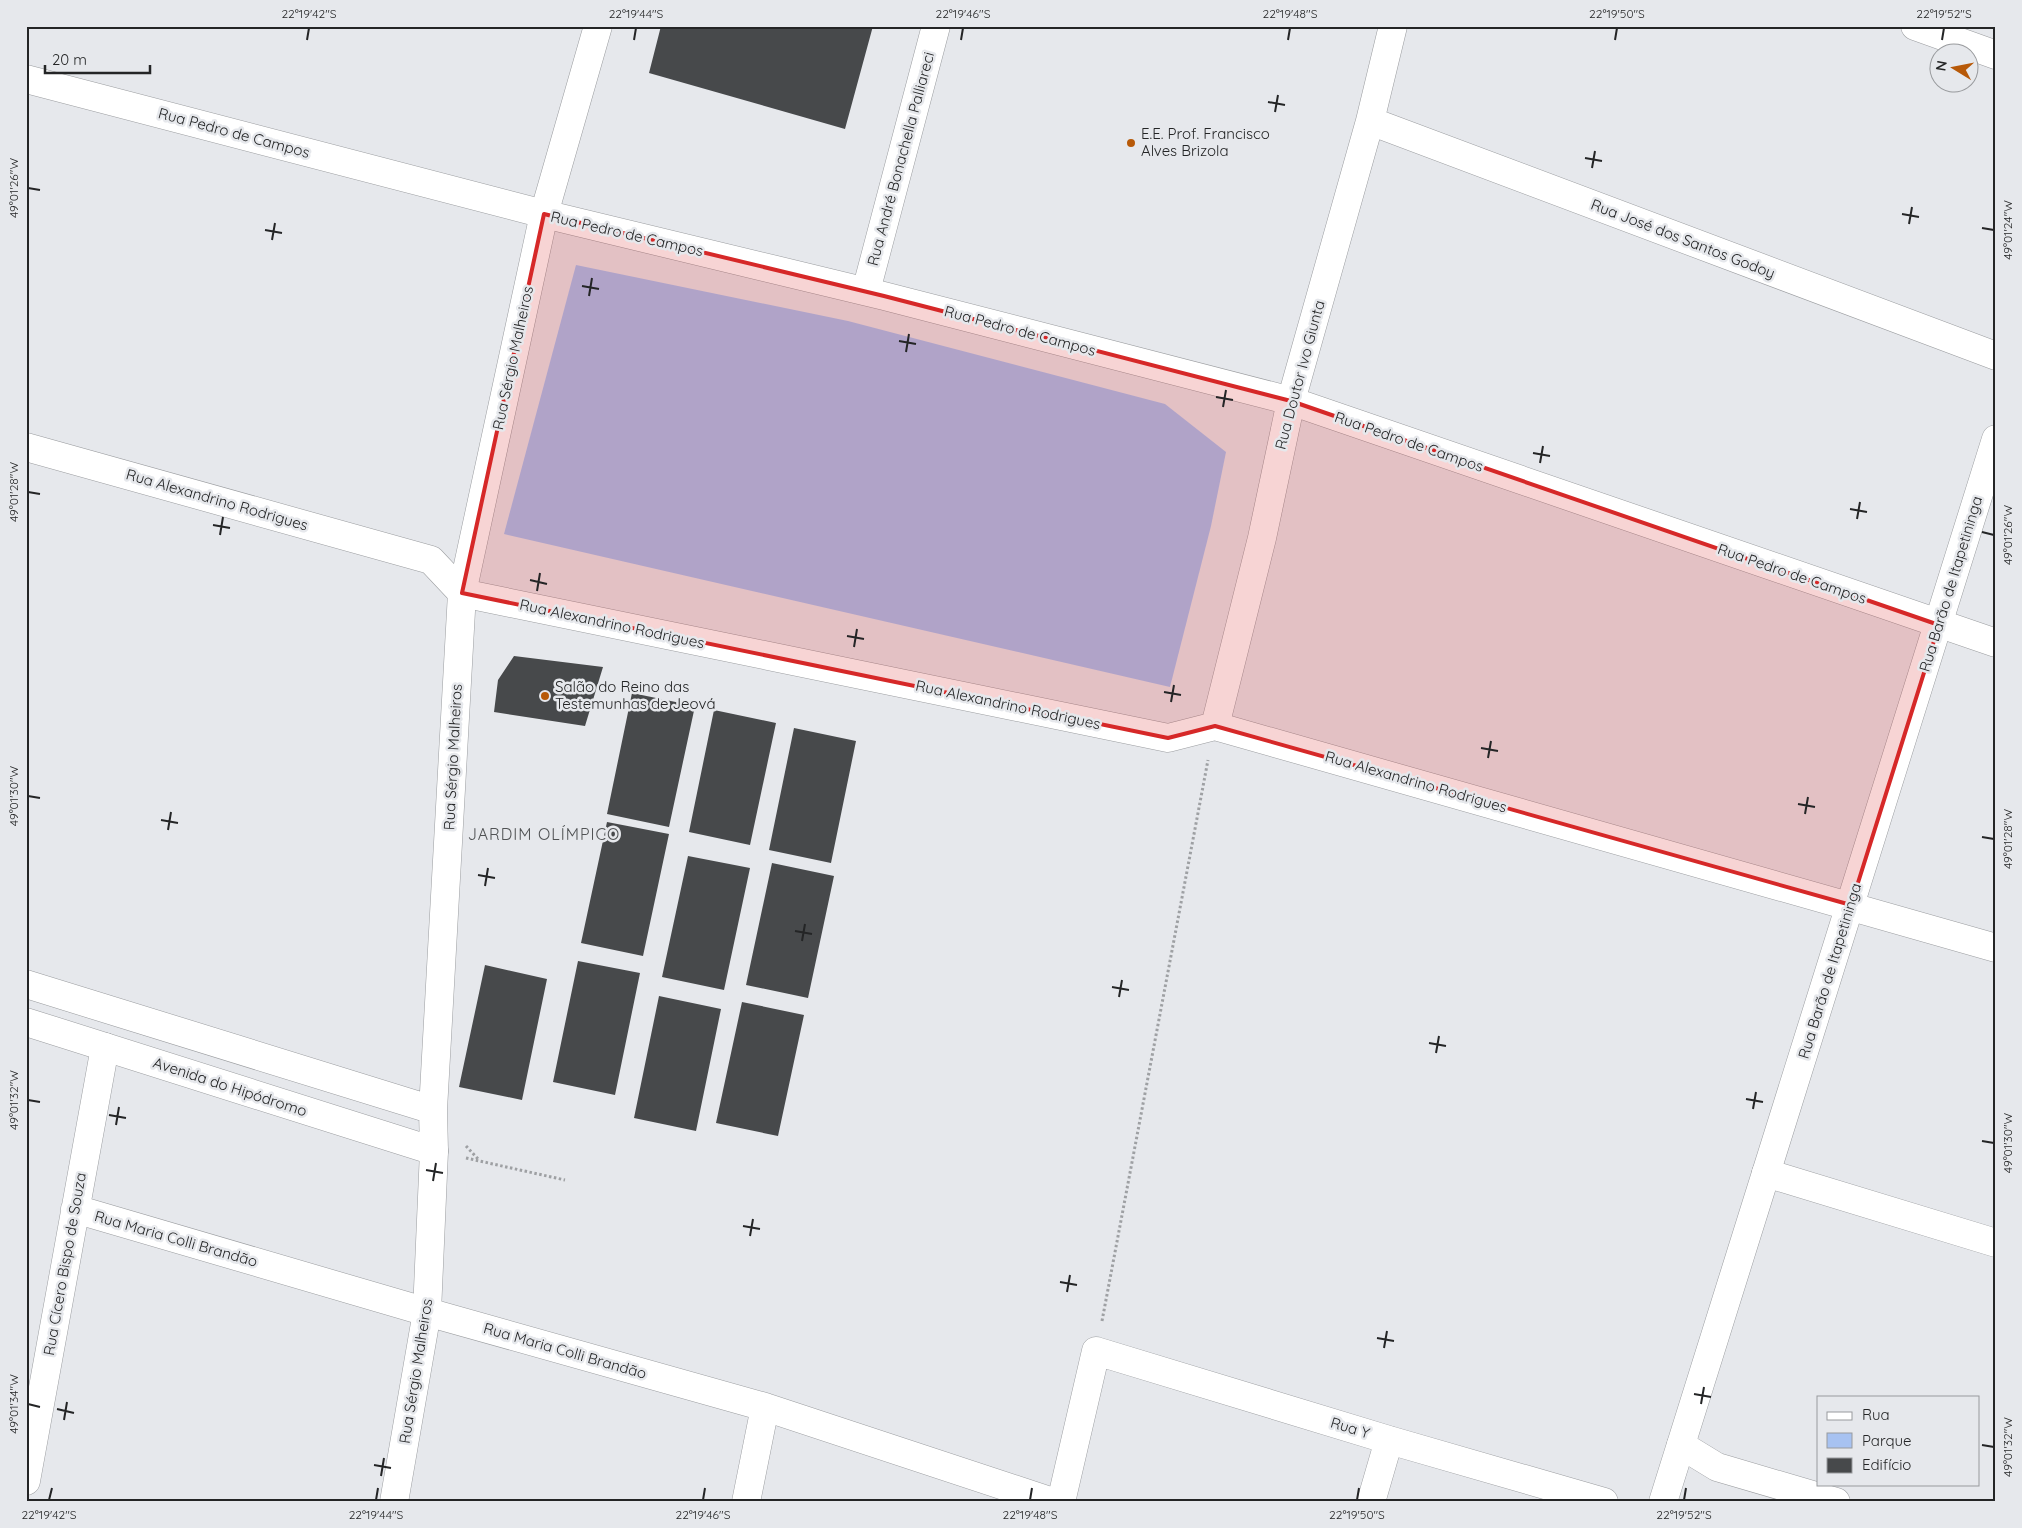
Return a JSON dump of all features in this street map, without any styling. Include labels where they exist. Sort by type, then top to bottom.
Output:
[{"type":"street","name":"Rua Sérgio Malheiros","points":[[394,1502],[427,1312],[434,1151],[433,1110],[462,593],[544,214],[598,26]]},
{"type":"street","name":"Rua André Bonachella Palliareci","points":[[866,291],[936,26]]},
{"type":"street","name":"Rua Doutor Ivo Giunta","points":[[1215,726],[1262,538],[1291,401],[1370,121],[1394,26]]},
{"type":"street","points":[[1915,26],[1996,56]]},
{"type":"street","name":"Rua Pedro de Campos","points":[[26,79],[544,214],[866,291],[1291,401],[1996,643]]},
{"type":"street","name":"Rua José dos Santos Godoy","points":[[1370,121],[1996,356]]},
{"type":"street","name":"Rua Barão de Itapetininga","points":[[1664,1502],[1940,625],[1996,439]]},
{"type":"street","name":"Rua Alexandrino Rodrigues","points":[[26,447],[431,560],[462,593],[1168,738],[1215,726],[1851,905],[1996,948]]},
{"type":"street","points":[[26,984],[433,1110]]},
{"type":"street","name":"Avenida do Hipódromo","points":[[26,1022],[434,1151]]},
{"type":"street","name":"Rua Cícero Bispo de Souza","points":[[26,1481],[105,1047]]},
{"type":"street","points":[[1766,1173],[1996,1243]]},
{"type":"street","name":"Rua Maria Colli Brandão","points":[[75,1209],[427,1312],[765,1407],[1053,1502]]},
{"type":"street","points":[[1061,1502],[1096,1351]]},
{"type":"street","name":"Rua Y","points":[[1096,1351],[1389,1440],[1604,1502]]},
{"type":"street","points":[[746,1502],[765,1407]]},
{"type":"street","points":[[1371,1502],[1389,1440]]},
{"type":"street","points":[[1681,1445],[1718,1467],[1836,1502]]},
{"type":"path","points":[[1096,1351],[1215,726]]},
{"type":"path","points":[[479,1160],[565,1180]]},
{"type":"highlighted area","points":[[544,214],[884,296],[1291,401],[1939,625],[1851,905],[1215,726],[1168,738],[462,593]]},
{"type":"green space","points":[[576,265],[848,321],[1165,404],[1226,452],[1211,526],[1170,687],[504,534]]},
{"type":"building","points":[[661,26],[873,26],[845,129],[649,73]]},
{"type":"building","name":"Salão do Reino das Testemunhas de Jeová","points":[[514,656],[603,667],[585,726],[494,712],[498,680]]},
{"type":"building","points":[[632,693],[695,706],[669,827],[607,814]]},
{"type":"building","points":[[714,710],[776,723],[750,845],[689,832]]},
{"type":"building","points":[[794,728],[856,741],[831,863],[769,850]]},
{"type":"building","points":[[607,822],[669,834],[643,956],[581,943]]},
{"type":"building","points":[[688,856],[750,868],[724,990],[662,977]]},
{"type":"building","points":[[772,863],[834,876],[808,998],[746,985]]},
{"type":"building","points":[[578,961],[640,973],[615,1095],[553,1082]]},
{"type":"building","points":[[485,965],[547,979],[522,1100],[459,1087]]},
{"type":"building","points":[[659,996],[721,1009],[696,1131],[634,1118]]},
{"type":"building","points":[[742,1002],[804,1015],[778,1136],[716,1123]]},
{"type":"place","name":"E.E. Prof. Francisco Alves Brizola","points":[[1131,143]]},
{"type":"place","name":"Salão do Reino das Testemunhas de Jeová","points":[[545,696]]},
{"type":"district","name":"JARDIM OLÍMPICO","points":[[544,834]]}]
